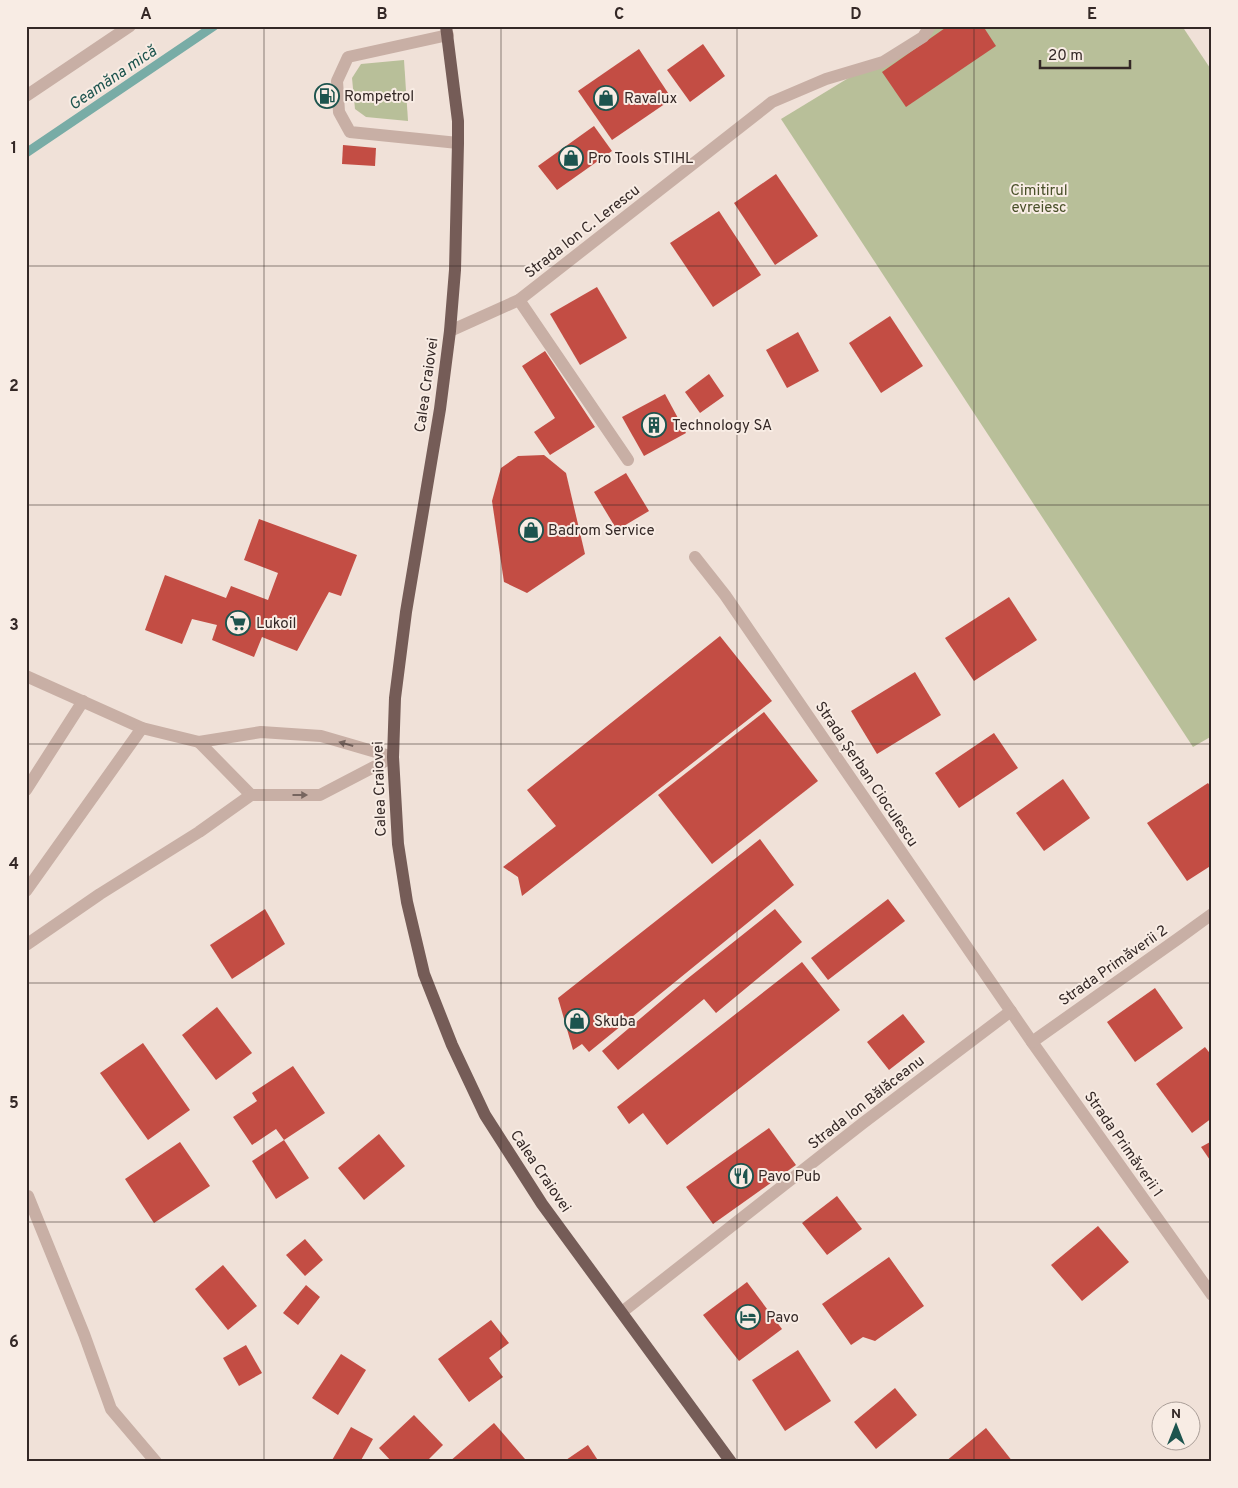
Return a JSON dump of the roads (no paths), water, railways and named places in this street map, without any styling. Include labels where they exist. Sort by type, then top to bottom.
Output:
[{"type":"main road","name":"Calea Craiovei","points":[[447,31],[458,121],[455,270],[450,331],[438,419],[396,680],[393,757],[398,844],[407,902],[424,974],[452,1045],[485,1115],[542,1204],[731,1462]]},
{"type":"street","points":[[26,96],[130,26]]},
{"type":"street","name":"Strada Ion C. Lerescu","points":[[450,331],[519,300],[772,102],[826,79],[883,62],[923,37],[930,26]]},
{"type":"street","points":[[447,31],[348,57],[337,81],[339,112],[350,132],[458,143]]},
{"type":"street","points":[[519,300],[628,460]]},
{"type":"street","name":"Strada Șerban Cioculescu","points":[[695,557],[725,595],[1011,1011]]},
{"type":"street","points":[[28,680],[83,701],[142,728],[199,742],[261,732],[321,736],[393,757]]},
{"type":"street","points":[[26,790],[83,701]]},
{"type":"street","points":[[26,890],[142,728]]},
{"type":"street","points":[[199,742],[251,795]]},
{"type":"street","points":[[26,944],[100,894],[199,832],[251,795],[320,795],[393,757]]},
{"type":"street","name":"Strada Primăverii 2","points":[[1032,1042],[1212,914]]},
{"type":"street","name":"Strada Primăverii 1","points":[[1011,1011],[1212,1295]]},
{"type":"street","name":"Strada Ion Bălăceanu","points":[[622,1312],[863,1123],[1011,1011]]},
{"type":"street","points":[[28,1196],[84,1334],[111,1409],[156,1462]]},
{"type":"waterway","name":"Geamăna mică","points":[[26,153],[214,26]]},
{"type":"place","name":"Rompetrol","points":[[327,96]]},
{"type":"place","name":"Ravalux","points":[[606,98]]},
{"type":"place","name":"Pro Tools STIHL","points":[[571,158]]},
{"type":"place","name":"Technology SA","points":[[654,425]]},
{"type":"place","name":"Badrom Service","points":[[531,530]]},
{"type":"place","name":"Lukoil","points":[[238,623]]},
{"type":"place","name":"Skuba","points":[[577,1021]]},
{"type":"place","name":"Pavo Pub","points":[[741,1176]]},
{"type":"place","name":"Pavo","points":[[748,1317]]},
{"type":"park label","name":"Cimitirul evreiesc","points":[[1039,198]]}]
